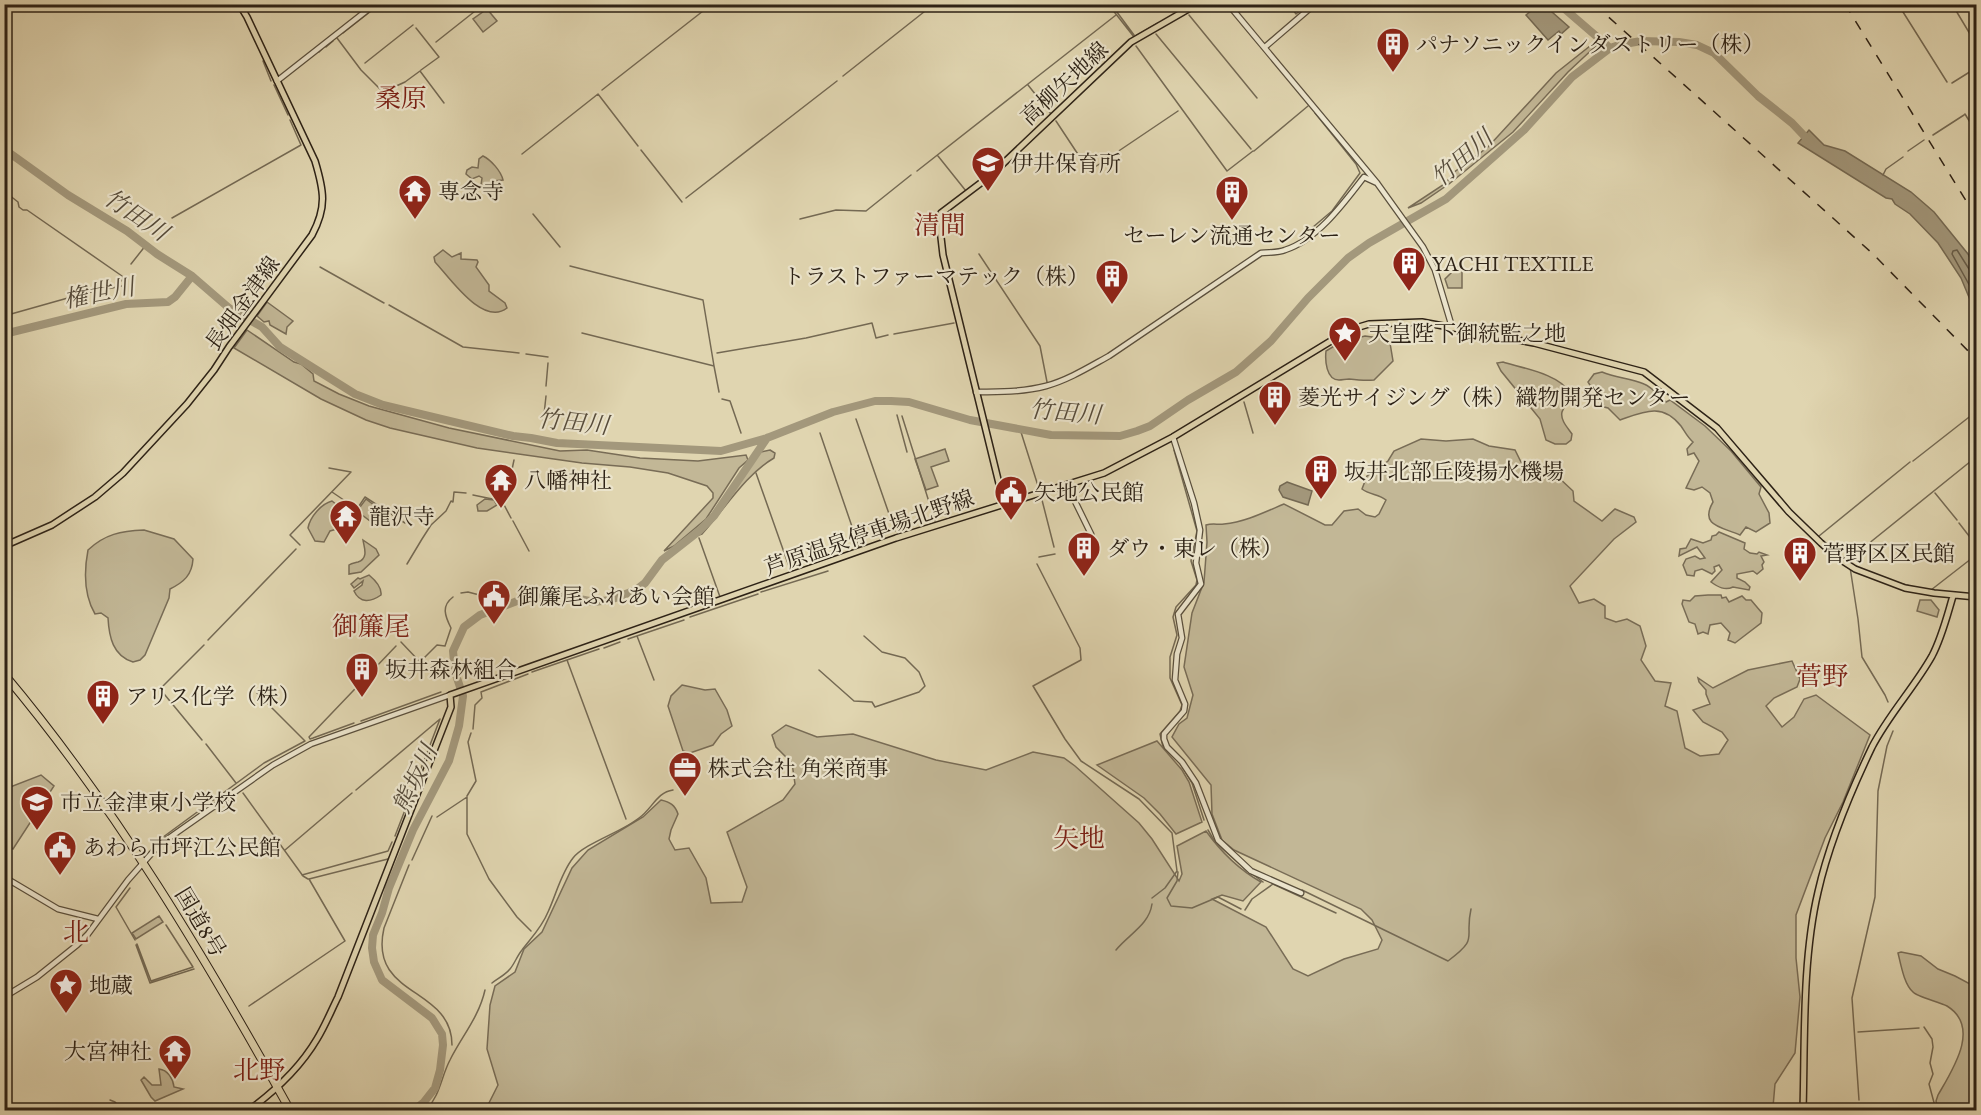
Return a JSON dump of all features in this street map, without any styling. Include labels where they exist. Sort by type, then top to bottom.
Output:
[{"type":"highway","name":"国道8号","points":[[4,674],[69,756],[143,861],[290,1110]]},
{"type":"main road","name":"長畑金津線","points":[[4,546],[52,525],[77,510],[116,480],[187,404],[214,370],[264,298],[312,235],[321,216],[323,186],[315,161],[239,4]]},
{"type":"main road","name":"高柳矢地線","points":[[1004,504],[943,255],[939,220],[941,213],[990,176],[1131,42],[1197,4]]},
{"type":"main road","name":"芦原温泉停車場北野線","points":[[450,695],[896,538],[1104,473],[1173,437],[1349,330],[1369,324],[1422,322],[1452,327],[1534,343],[1644,372],[1717,428],[1789,512],[1838,558],[1855,568],[1917,591],[1977,597]]},
{"type":"main road","points":[[1803,1110],[1805,1000],[1817,894],[1829,852],[1872,748],[1886,721],[1936,646],[1953,596]]},
{"type":"main road","points":[[249,1110],[278,1088],[302,1061],[317,1039],[338,997],[451,707],[450,695]]},
{"type":"street","points":[[277,81],[375,4]]},
{"type":"street","points":[[1228,4],[1377,183],[1423,247],[1435,270],[1452,327]]},
{"type":"street","points":[[1265,47],[1315,4]]},
{"type":"street","points":[[976,392],[1009,392],[1045,386],[1087,368],[1109,356],[1261,253],[1283,251],[1295,246],[1335,214],[1364,177],[1377,183]]},
{"type":"street","points":[[1173,437],[1200,530],[1196,563],[1201,584],[1178,614],[1182,638],[1177,654],[1175,680],[1185,704],[1184,711],[1164,734],[1164,739],[1167,747],[1182,762],[1196,783],[1218,840],[1251,871],[1301,893]]},
{"type":"street","points":[[1067,485],[1091,534]]},
{"type":"street","points":[[4,997],[37,977],[77,945],[88,934],[143,861],[159,845],[273,765],[311,744],[450,695]]},
{"type":"street","points":[[4,877],[58,909],[98,919]]},
{"type":"shaded area","points":[[487,9],[497,21],[483,32],[473,19]]},
{"type":"shaded area","points":[[1595,42],[1599,43],[1568,72],[1513,132],[1449,184],[1421,203],[1408,208],[1446,183],[1453,173],[1488,147],[1556,73]]},
{"type":"shaded area","points":[[483,156],[495,166],[503,180],[493,181],[485,187],[481,185],[482,178],[479,176],[472,179],[466,174],[467,170],[472,167],[478,168],[479,159]]},
{"type":"shaded area","points":[[443,250],[452,257],[461,253],[461,259],[477,260],[476,267],[489,285],[489,291],[505,303],[507,308],[498,312],[488,311],[478,306],[458,289],[435,262],[434,257]]},
{"type":"shaded area","points":[[1462,262],[1462,288],[1448,288],[1445,279]]},
{"type":"shaded area","points":[[267,302],[293,321],[287,327],[286,334],[270,325],[269,321],[264,322],[257,316]]},
{"type":"shaded area","points":[[247,330],[294,362],[301,364],[313,374],[314,381],[339,394],[369,406],[449,428],[560,451],[587,450],[640,458],[698,461],[746,455],[748,460],[739,468],[706,519],[674,546],[664,551],[713,498],[713,493],[707,486],[668,473],[477,448],[390,428],[366,420],[321,399],[234,348]]},
{"type":"shaded area","points":[[1365,336],[1387,339],[1390,343],[1393,361],[1374,380],[1339,380],[1331,377],[1326,364],[1326,351],[1341,342]]},
{"type":"shaded area","points":[[1503,362],[1549,376],[1565,386],[1570,393],[1565,398],[1566,404],[1562,418],[1572,434],[1571,440],[1566,444],[1555,444],[1546,440],[1540,419],[1501,371],[1497,363]]},
{"type":"shaded area","points":[[1602,372],[1647,385],[1666,402],[1670,400],[1705,426],[1731,451],[1761,487],[1759,494],[1769,513],[1770,523],[1756,532],[1746,527],[1740,535],[1714,524],[1709,516],[1713,502],[1710,493],[1702,487],[1694,490],[1686,488],[1699,461],[1694,453],[1688,455],[1687,449],[1693,442],[1674,419],[1659,411],[1644,412],[1620,420],[1604,407],[1588,382],[1594,374]]},
{"type":"shaded area","points":[[1421,439],[1446,441],[1473,439],[1489,446],[1515,450],[1521,462],[1537,475],[1558,477],[1573,491],[1574,501],[1602,521],[1615,509],[1634,517],[1636,522],[1614,539],[1570,586],[1579,603],[1594,599],[1605,606],[1605,618],[1616,622],[1627,619],[1640,626],[1646,646],[1641,660],[1655,681],[1671,683],[1665,706],[1677,711],[1685,748],[1700,756],[1719,754],[1728,740],[1722,732],[1703,722],[1693,710],[1710,704],[1706,690],[1698,678],[1713,688],[1748,670],[1792,661],[1800,679],[1797,687],[1774,698],[1766,706],[1782,727],[1794,717],[1804,699],[1816,695],[1870,735],[1843,802],[1825,838],[1796,915],[1796,958],[1800,997],[1795,1053],[1775,1084],[1773,1107],[1775,1110],[488,1110],[488,1105],[498,1085],[487,1049],[490,1005],[495,986],[515,972],[524,949],[542,932],[572,868],[588,850],[643,817],[661,800],[672,804],[678,814],[669,839],[675,850],[689,848],[706,878],[711,903],[742,902],[747,887],[727,832],[783,800],[795,784],[792,763],[776,747],[772,735],[786,725],[817,737],[853,734],[936,760],[986,770],[1033,752],[1064,758],[1139,823],[1179,881],[1182,874],[1177,846],[1206,831],[1230,860],[1261,882],[1243,901],[1222,895],[1212,899],[1266,927],[1293,969],[1308,976],[1344,959],[1378,949],[1382,940],[1372,920],[1361,909],[1234,850],[1222,840],[1212,814],[1211,785],[1172,737],[1179,724],[1187,718],[1193,695],[1184,667],[1192,613],[1204,582],[1206,525],[1240,521],[1284,504],[1325,525],[1332,525],[1344,511],[1358,509],[1366,515],[1375,517],[1386,500],[1362,489],[1367,476],[1388,461],[1394,451]]},
{"type":"shaded area","points":[[945,449],[949,461],[931,467],[938,486],[926,490],[915,459]]},
{"type":"shaded area","points":[[770,450],[775,453],[774,458],[745,483],[699,535],[721,509],[758,455]]},
{"type":"shaded area","points":[[366,499],[379,509],[370,521],[357,511]]},
{"type":"shaded area","points":[[485,499],[494,500],[497,505],[487,511],[478,511],[477,505]]},
{"type":"shaded area","points":[[332,501],[348,514],[350,521],[341,531],[337,529],[330,531],[324,542],[315,541],[308,528],[309,524],[320,508]]},
{"type":"shaded area","points":[[144,530],[174,539],[193,559],[186,577],[170,589],[169,598],[145,655],[133,662],[121,655],[113,645],[108,618],[101,613],[95,614],[91,607],[86,583],[86,566],[88,550],[101,540],[128,531]]},
{"type":"shaded area","points":[[1719,532],[1745,543],[1744,549],[1750,553],[1759,552],[1767,555],[1761,556],[1764,562],[1763,569],[1757,574],[1753,571],[1737,574],[1737,578],[1750,587],[1749,590],[1719,587],[1711,582],[1722,570],[1719,565],[1714,567],[1715,571],[1712,574],[1702,569],[1695,571],[1694,576],[1687,575],[1683,565],[1686,559],[1695,556],[1700,559],[1705,558],[1697,547],[1679,556],[1680,549],[1686,548],[1691,539],[1703,543],[1711,540],[1712,536]]},
{"type":"shaded area","points":[[363,540],[376,549],[379,555],[361,572],[349,574],[349,565],[364,558]]},
{"type":"shaded area","points":[[369,575],[379,586],[381,595],[363,600],[354,591],[362,585],[363,581],[354,588],[351,584],[358,578]]},
{"type":"shaded area","points":[[1721,595],[1729,602],[1742,596],[1746,600],[1751,600],[1762,613],[1761,623],[1735,643],[1728,640],[1730,633],[1721,623],[1710,625],[1708,634],[1703,632],[1698,634],[1695,624],[1689,622],[1682,604],[1683,600],[1690,601],[1695,596]]},
{"type":"shaded area","points":[[1920,600],[1931,600],[1939,610],[1937,617],[1917,611]]},
{"type":"shaded area","points":[[682,685],[705,690],[715,689],[727,710],[732,726],[721,734],[713,745],[690,753],[683,751],[668,706],[671,696]]},
{"type":"shaded area","points":[[1157,741],[1182,770],[1189,782],[1202,822],[1176,834],[1144,798],[1097,765]]},
{"type":"shaded area","points":[[41,775],[54,786],[13,849],[5,845],[5,789]]},
{"type":"shaded area","points":[[159,916],[163,922],[136,939],[132,933]]},
{"type":"shaded area","points":[[1898,953],[1921,956],[1938,969],[1972,985],[1976,993],[1976,1110],[1938,1110],[1936,1101],[1938,1095],[1961,1049],[1962,1025],[1957,1015],[1947,1006],[1919,996],[1910,989],[1900,963]]},
{"type":"shaded area","points":[[159,1069],[170,1075],[174,1087],[183,1089],[155,1101],[141,1080],[144,1077],[152,1085],[161,1085]]},
{"type":"water","points":[[1538,5],[1544,5],[1569,27],[1561,34],[1559,31],[1548,40],[1526,15]]},
{"type":"water","points":[[1809,130],[1824,145],[1845,151],[1911,192],[1934,212],[1968,254],[1976,270],[1976,314],[1961,278],[1938,243],[1892,199],[1886,198],[1798,143]]},
{"type":"water","points":[[1287,482],[1312,491],[1308,505],[1283,497],[1279,490],[1280,486]]},
{"type":"waterway","points":[[343,33],[380,4]]},
{"type":"waterway","points":[[436,42],[484,4]]},
{"type":"waterway","points":[[602,90],[712,4]]},
{"type":"waterway","points":[[843,76],[934,4]]},
{"type":"waterway","points":[[1108,4],[1134,37],[1158,23]]},
{"type":"waterway","points":[[1111,4],[1134,35]]},
{"type":"waterway","points":[[1166,19],[1191,4]]},
{"type":"waterway","points":[[1289,4],[1296,14],[1308,4]]},
{"type":"waterway","points":[[1559,4],[1610,48]]},
{"type":"waterway","points":[[1898,4],[1947,82]]},
{"type":"waterway","points":[[1952,4],[1976,44]]},
{"type":"waterway","points":[[917,171],[1116,15]]},
{"type":"waterway","points":[[1189,15],[1257,98]]},
{"type":"waterway","points":[[365,63],[413,25]]},
{"type":"waterway","points":[[416,28],[439,57],[421,70]]},
{"type":"waterway","points":[[1156,34],[1251,149]]},
{"type":"waterway","points":[[337,38],[361,70],[383,92],[405,82],[420,71],[444,103]]},
{"type":"waterway","points":[[326,47],[333,41]]},
{"type":"waterway","name":"竹田川","points":[[4,149],[68,195],[127,231],[157,254],[192,276],[229,308],[262,327],[280,347],[355,394],[383,405],[513,436],[557,443],[721,451],[767,438],[833,412],[875,401],[909,402],[970,420],[1051,435],[1120,436],[1150,426],[1188,400],[1236,372],[1271,341],[1308,298],[1348,258],[1369,243],[1446,199],[1524,130],[1572,77],[1610,48],[1619,45],[1641,41],[1679,42],[1697,45],[1714,53],[1810,142]]},
{"type":"waterway","points":[[1136,46],[1227,171],[1253,151]]},
{"type":"waterway","points":[[319,52],[322,49]]},
{"type":"waterway","points":[[263,61],[271,81]]},
{"type":"waterway","points":[[1952,83],[1976,68]]},
{"type":"waterway","points":[[686,198],[837,81]]},
{"type":"waterway","points":[[274,85],[288,115]]},
{"type":"waterway","points":[[1028,85],[1051,114]]},
{"type":"waterway","points":[[522,154],[598,94],[638,146]]},
{"type":"waterway","points":[[1254,151],[1308,106]]},
{"type":"waterway","points":[[1970,111],[1976,107]]},
{"type":"waterway","points":[[1056,121],[1089,171],[1178,111]]},
{"type":"waterway","points":[[1300,238],[1332,211],[1360,173],[1356,164],[1315,113]]},
{"type":"waterway","points":[[1965,114],[1976,132]]},
{"type":"waterway","points":[[1933,135],[1964,115]]},
{"type":"waterway","points":[[172,218],[301,145],[290,120]]},
{"type":"waterway","points":[[1908,151],[1924,140]]},
{"type":"waterway","points":[[641,150],[682,202]]},
{"type":"waterway","points":[[938,156],[966,191]]},
{"type":"waterway","points":[[1883,175],[1886,169],[1903,157]]},
{"type":"waterway","points":[[800,219],[836,210],[866,211],[911,175]]},
{"type":"waterway","points":[[4,191],[18,202],[19,207],[23,210],[27,210],[122,276],[122,281]]},
{"type":"waterway","points":[[533,214],[560,247]]},
{"type":"waterway","points":[[131,264],[146,245]]},
{"type":"waterway","points":[[979,254],[1040,346],[1047,382]]},
{"type":"waterway","points":[[570,266],[703,300],[714,366]]},
{"type":"waterway","points":[[320,267],[384,303]]},
{"type":"waterway","name":"権世川","points":[[4,334],[126,304],[168,302],[192,276]]},
{"type":"waterway","points":[[4,316],[82,294],[122,286]]},
{"type":"waterway","points":[[389,305],[463,347],[519,353]]},
{"type":"waterway","points":[[717,353],[806,338],[872,323],[876,338],[888,335]]},
{"type":"waterway","points":[[894,334],[954,323]]},
{"type":"waterway","points":[[582,333],[714,366],[719,392]]},
{"type":"waterway","points":[[526,354],[548,357]]},
{"type":"waterway","points":[[546,386],[548,363]]},
{"type":"waterway","points":[[543,424],[546,396]]},
{"type":"waterway","points":[[722,399],[730,401],[741,433]]},
{"type":"waterway","points":[[1244,402],[1253,433]]},
{"type":"waterway","points":[[1913,461],[1973,414]]},
{"type":"waterway","points":[[897,415],[907,452]]},
{"type":"waterway","points":[[902,416],[935,521]]},
{"type":"waterway","points":[[856,419],[895,531]]},
{"type":"waterway","points":[[1020,429],[1039,489]]},
{"type":"waterway","points":[[820,433],[859,547]]},
{"type":"waterway","name":"熊坂川","points":[[414,1110],[435,1088],[440,1070],[442,1034],[432,1018],[382,980],[374,962],[373,935],[413,830],[449,761],[459,726],[463,696],[455,672],[453,651],[464,627],[480,615],[533,595],[551,593],[594,602],[610,600],[636,590],[645,583],[662,560],[714,516],[767,438]]},
{"type":"waterway","points":[[1174,450],[1197,531],[1191,561],[1197,580],[1196,585],[1176,607],[1173,617],[1177,635],[1170,657],[1170,678],[1182,705],[1180,711],[1160,734],[1163,747],[1180,763],[1192,783],[1204,820]]},
{"type":"waterway","points":[[1850,563],[1852,557],[1976,457]]},
{"type":"waterway","points":[[506,498],[514,460]]},
{"type":"waterway","points":[[1819,536],[1910,462]]},
{"type":"waterway","points":[[300,545],[290,535],[351,472],[329,468]]},
{"type":"waterway","points":[[756,473],[791,572]]},
{"type":"waterway","points":[[332,492],[357,509],[365,497],[405,523]]},
{"type":"waterway","points":[[407,564],[431,525],[446,511],[451,501],[453,502],[454,492],[466,493]]},
{"type":"waterway","points":[[1935,493],[1957,520]]},
{"type":"waterway","points":[[473,495],[502,501],[511,518]]},
{"type":"waterway","points":[[1042,500],[1054,547]]},
{"type":"waterway","points":[[513,521],[529,551]]},
{"type":"waterway","points":[[1959,523],[1976,545]]},
{"type":"waterway","points":[[699,538],[720,597]]},
{"type":"waterway","points":[[208,640],[296,549]]},
{"type":"waterway","points":[[1039,557],[1055,554]]},
{"type":"waterway","points":[[1931,590],[1976,555]]},
{"type":"waterway","points":[[1037,564],[1080,648],[1081,660],[1033,686],[1081,761],[1139,799],[1172,833],[1177,871],[1165,888],[1152,898]]},
{"type":"waterway","points":[[1850,567],[1862,657],[1888,702]]},
{"type":"waterway","points":[[761,592],[828,571]]},
{"type":"waterway","points":[[1899,583],[1914,587]]},
{"type":"waterway","points":[[461,593],[468,592],[491,598]]},
{"type":"waterway","points":[[690,617],[758,594]]},
{"type":"waterway","points":[[401,642],[420,662],[437,645],[445,646],[451,628],[446,608],[453,597]]},
{"type":"waterway","points":[[628,639],[684,620]]},
{"type":"waterway","points":[[637,636],[654,680]]},
{"type":"waterway","points":[[819,670],[854,701],[872,702],[875,707],[919,692],[925,686],[919,672],[905,658],[882,652],[864,636]]},
{"type":"waterway","points":[[604,648],[620,642]]},
{"type":"waterway","points":[[202,740],[160,689],[204,645]]},
{"type":"waterway","points":[[354,723],[310,739],[309,737],[396,646]]},
{"type":"waterway","points":[[532,672],[599,649]]},
{"type":"waterway","points":[[567,660],[626,819]]},
{"type":"waterway","points":[[473,729],[475,705],[482,698],[481,692],[528,674]]},
{"type":"waterway","points":[[361,721],[441,692]]},
{"type":"waterway","points":[[155,843],[264,763],[305,741],[257,693]]},
{"type":"waterway","points":[[356,790],[440,719],[395,836]]},
{"type":"waterway","points":[[1859,1100],[1852,998],[1875,897],[1878,791],[1887,746],[1893,731]]},
{"type":"waterway","points":[[467,796],[476,781],[468,742],[471,733]]},
{"type":"waterway","points":[[206,744],[236,783]]},
{"type":"waterway","points":[[492,983],[510,969],[540,927],[565,870],[573,858],[586,847],[632,823],[644,814],[659,797],[673,790]]},
{"type":"waterway","points":[[243,793],[303,876],[308,879]]},
{"type":"waterway","points":[[285,850],[352,793]]},
{"type":"waterway","points":[[437,817],[467,797],[467,834],[489,879],[517,917],[531,931]]},
{"type":"waterway","points":[[412,860],[432,816]]},
{"type":"waterway","points":[[1208,830],[1215,842],[1247,871]]},
{"type":"waterway","points":[[302,875],[388,851],[392,842]]},
{"type":"waterway","points":[[249,1006],[345,941],[309,879],[388,859]]},
{"type":"waterway","points":[[409,865],[384,928],[382,951],[388,968],[398,980],[439,1012],[448,1026],[452,1045]]},
{"type":"waterway","points":[[1178,872],[1177,881],[1167,898],[1171,906],[1192,908],[1218,897],[1241,909]]},
{"type":"waterway","points":[[1251,873],[1263,882]]},
{"type":"waterway","points":[[1245,910],[1252,899],[1273,884],[1336,913]]},
{"type":"waterway","points":[[130,888],[116,907],[135,940]]},
{"type":"waterway","points":[[1302,890],[1448,961],[1464,947],[1469,938],[1471,909]]},
{"type":"waterway","points":[[1116,950],[1143,924],[1152,904]]},
{"type":"waterway","points":[[137,944],[151,981],[193,967],[166,925]]},
{"type":"waterway","points":[[136,945],[150,983],[194,969]]},
{"type":"waterway","points":[[426,1110],[431,1105],[447,1066],[474,1018],[485,990]]},
{"type":"waterway","points":[[1924,1027],[1932,1039],[1930,1063],[1933,1074],[1929,1084],[1936,1110]]},
{"type":"waterway","points":[[1858,1032],[1919,1028]]},
{"type":"waterway","points":[[110,1100],[122,1110]]},
{"type":"waterway","points":[[1864,1105],[1866,1110]]},
{"type":"waterway","points":[[1856,1110],[1859,1106]]},
{"type":"railway","points":[[1594,4],[1873,254],[1976,359]]},
{"type":"railway","points":[[1845,4],[1976,217]]},
{"type":"place","name":"パナソニックインダストリー（株）","points":[[1393,73]]},
{"type":"place","name":"伊井保育所","points":[[988,192]]},
{"type":"place","name":"専念寺","points":[[415,220]]},
{"type":"place","name":"セーレン流通センター","points":[[1232,221]]},
{"type":"place","name":"YACHI TEXTILE","points":[[1409,292]]},
{"type":"place","name":"トラストファーマテック（株）","points":[[1112,305]]},
{"type":"place","name":"天皇陛下御統監之地","points":[[1345,362]]},
{"type":"place","name":"菱光サイジング（株）織物開発センター","points":[[1275,426]]},
{"type":"place","name":"坂井北部丘陵揚水機場","points":[[1321,500]]},
{"type":"place","name":"八幡神社","points":[[501,509]]},
{"type":"place","name":"矢地公民館","points":[[1011,521]]},
{"type":"place","name":"龍沢寺","points":[[346,545]]},
{"type":"place","name":"ダウ・東レ（株）","points":[[1084,577]]},
{"type":"place","name":"菅野区区民館","points":[[1800,582]]},
{"type":"place","name":"御簾尾ふれあい会館","points":[[494,625]]},
{"type":"place","name":"坂井森林組合","points":[[362,698]]},
{"type":"place","name":"アリス化学（株）","points":[[103,725]]},
{"type":"place","name":"株式会社 角栄商事","points":[[685,797]]},
{"type":"place","name":"市立金津東小学校","points":[[37,831]]},
{"type":"place","name":"あわら市坪江公民館","points":[[60,876]]},
{"type":"place","name":"地蔵","points":[[66,1014]]},
{"type":"place","name":"大宮神社","points":[[175,1080]]},
{"type":"district","name":"桑原","points":[[401,98]]},
{"type":"district","name":"清間","points":[[940,225]]},
{"type":"district","name":"御簾尾","points":[[371,626]]},
{"type":"district","name":"菅野","points":[[1822,676]]},
{"type":"district","name":"矢地","points":[[1079,838]]},
{"type":"district","name":"北","points":[[76,932]]},
{"type":"district","name":"北野","points":[[259,1070]]}]
